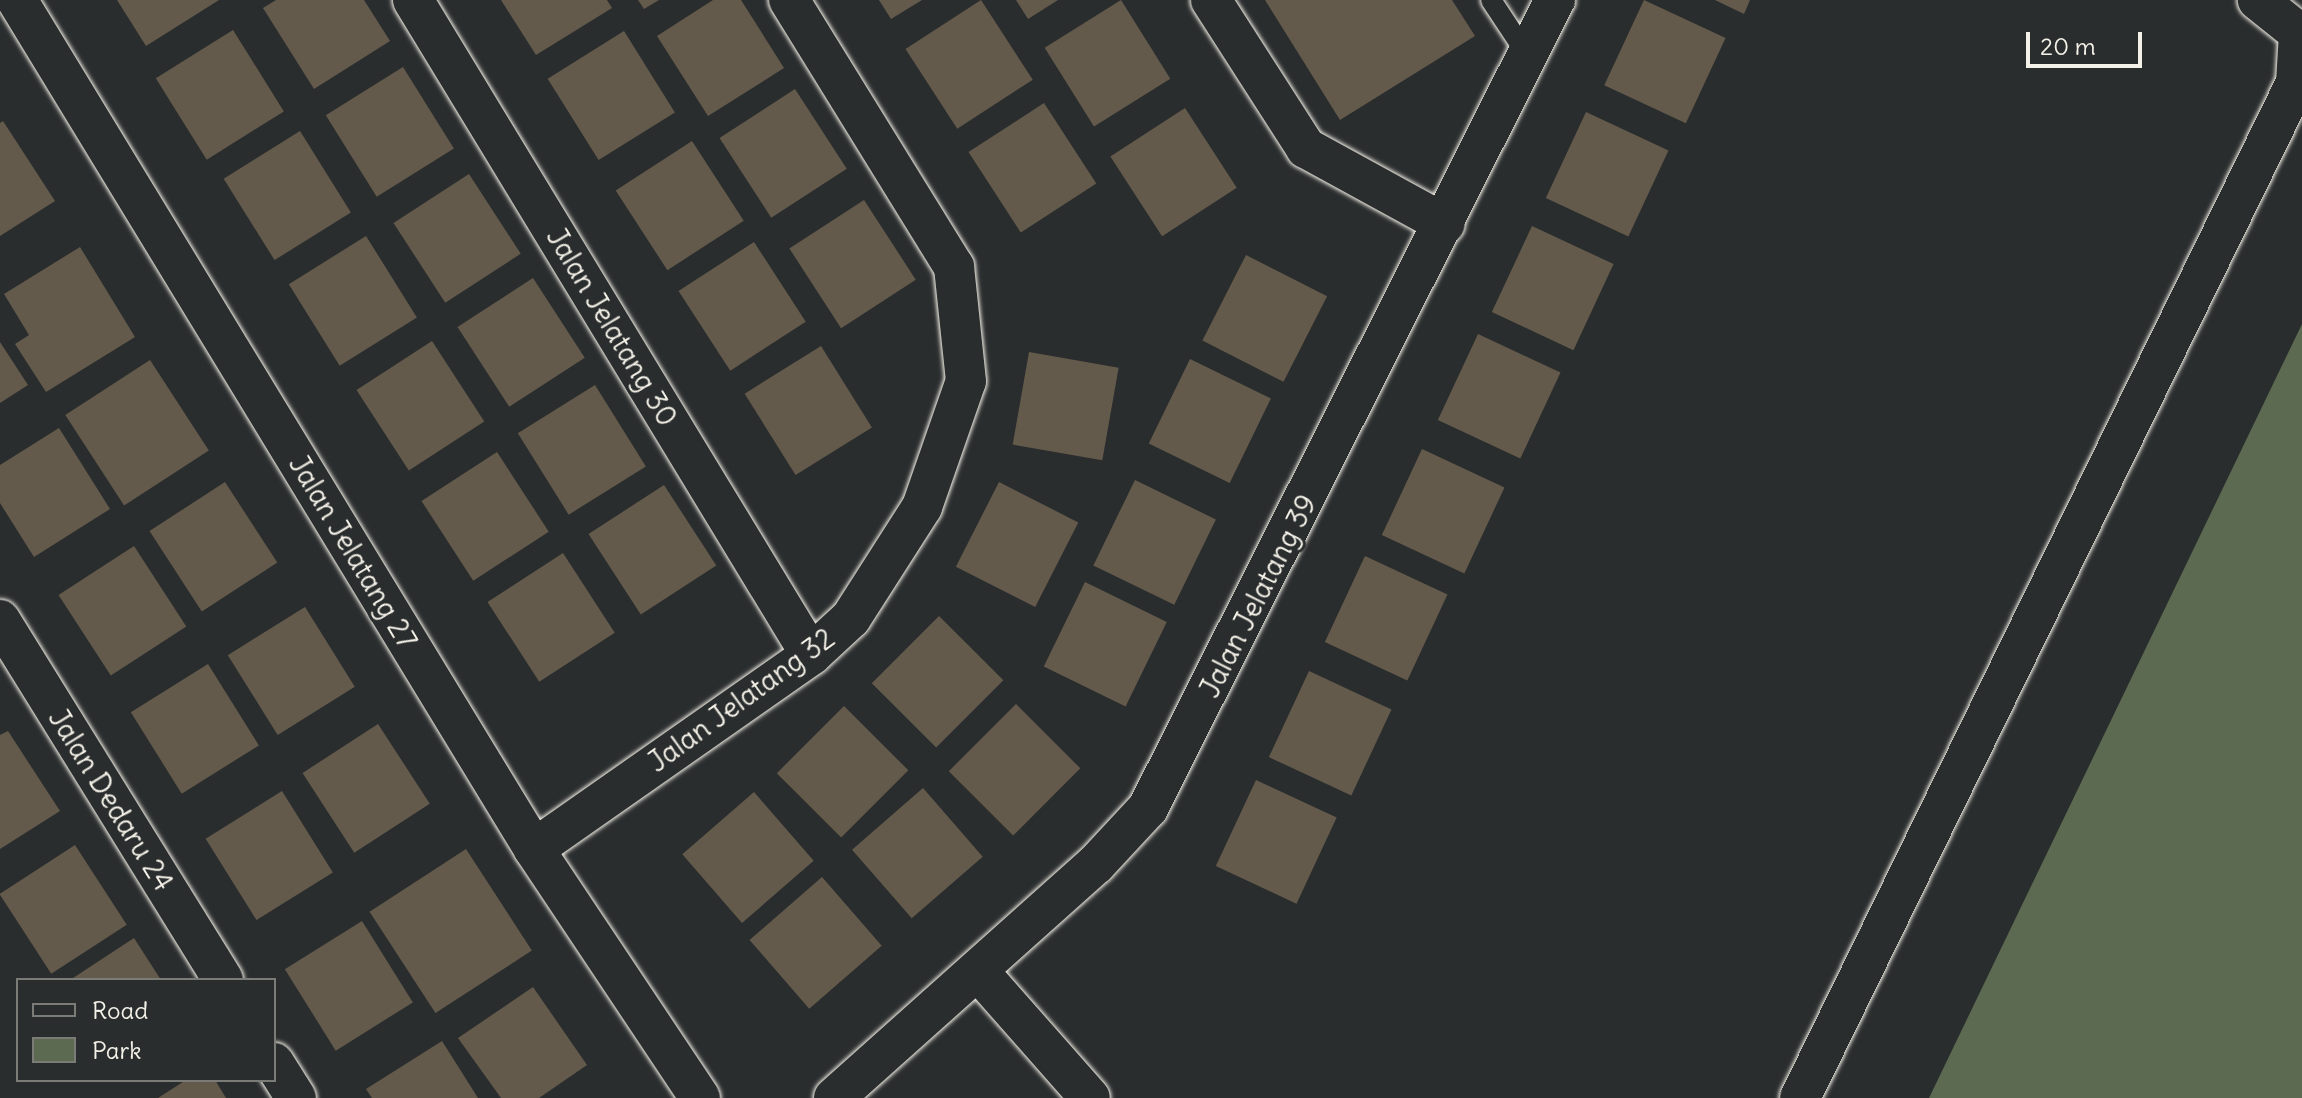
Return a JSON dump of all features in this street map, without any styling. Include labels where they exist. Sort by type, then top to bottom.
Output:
[{"type":"street","name":"Jalan Jelatang 27","points":[[17,0],[534,849],[700,1098]]},
{"type":"street","name":"Jalan Jelatang 30","points":[[413,0],[811,655]]},
{"type":"street","name":"Jalan Jelatang 32","points":[[534,849],[811,655],[851,618],[922,507],[966,381],[954,267],[789,0]]},
{"type":"street","points":[[1211,0],[1306,148],[1445,224]]},
{"type":"street","name":"Jalan Jelatang 39","points":[[834,1098],[1096,864],[1148,808],[1445,224],[1555,0]]},
{"type":"street","points":[[1800,1098],[2296,83],[2299,33],[2258,0]]},
{"type":"street","name":"Jalan Dedaru 24","points":[[0,620],[222,978]]},
{"type":"street","points":[[978,971],[1090,1098]]},
{"type":"street","points":[[276,1066],[296,1098]]},
{"type":"lane","points":[[1491,0],[1528,56]]},
{"type":"green space","points":[[2302,324],[2302,1098],[1929,1098]]},
{"type":"building","points":[[117,0],[219,0],[146,46]]},
{"type":"building","points":[[276,0],[364,0],[390,41],[314,89],[263,8]]},
{"type":"building","points":[[501,0],[607,0],[612,8],[536,55]]},
{"type":"building","points":[[638,0],[659,0],[644,9]]},
{"type":"building","points":[[713,0],[741,0],[784,68],[708,116],[657,36]]},
{"type":"building","points":[[879,0],[922,0],[891,19]]},
{"type":"building","points":[[981,0],[1033,80],[957,129],[906,49]]},
{"type":"building","points":[[1016,0],[1058,0],[1028,19]]},
{"type":"building","points":[[1121,0],[1170,79],[1094,127],[1045,48]]},
{"type":"building","points":[[1265,0],[1452,0],[1475,36],[1340,120]]},
{"type":"building","points":[[1644,0],[1726,38],[1686,123],[1604,85]]},
{"type":"building","points":[[1715,0],[1750,0],[1744,14]]},
{"type":"building","points":[[233,30],[284,111],[207,160],[156,78]]},
{"type":"building","points":[[624,31],[675,112],[599,160],[548,79]]},
{"type":"building","points":[[403,67],[454,148],[377,197],[326,115]]},
{"type":"building","points":[[795,89],[847,169],[771,218],[720,138]]},
{"type":"building","points":[[1044,103],[1096,184],[1021,233],[969,152]]},
{"type":"building","points":[[1185,108],[1237,188],[1162,236],[1110,156]]},
{"type":"building","points":[[1586,112],[1668,150],[1628,237],[1546,198]]},
{"type":"building","points":[[3,121],[55,201],[0,236],[0,123]]},
{"type":"building","points":[[300,131],[351,212],[275,260],[224,179]]},
{"type":"building","points":[[692,141],[744,221],[667,270],[616,191]]},
{"type":"building","points":[[469,174],[521,254],[445,303],[394,223]]},
{"type":"building","points":[[864,200],[916,280],[841,328],[789,248]]},
{"type":"building","points":[[1532,226],[1614,264],[1573,350],[1492,312]]},
{"type":"building","points":[[366,236],[417,317],[340,366],[289,284]]},
{"type":"building","points":[[754,242],[806,322],[730,371],[679,291]]},
{"type":"building","points":[[80,247],[135,337],[46,392],[15,344],[29,335],[4,294]]},
{"type":"building","points":[[1246,255],[1327,296],[1283,382],[1202,341]]},
{"type":"building","points":[[533,278],[585,358],[509,407],[458,327]]},
{"type":"building","points":[[1478,334],[1560,372],[1520,459],[1438,420]]},
{"type":"building","points":[[432,341],[484,422],[409,471],[357,390]]},
{"type":"building","points":[[0,342],[28,385],[0,403]]},
{"type":"building","points":[[821,346],[872,427],[796,475],[745,394]]},
{"type":"building","points":[[1029,352],[1119,368],[1102,460],[1013,445]]},
{"type":"building","points":[[1190,359],[1271,398],[1230,483],[1149,443]]},
{"type":"building","points":[[150,360],[209,451],[124,506],[65,415]]},
{"type":"building","points":[[595,385],[646,466],[569,515],[518,433]]},
{"type":"building","points":[[59,428],[110,509],[34,557],[0,503],[0,465]]},
{"type":"building","points":[[1422,449],[1504,487],[1464,574],[1382,535]]},
{"type":"building","points":[[497,452],[549,532],[473,581],[422,501]]},
{"type":"building","points":[[1135,480],[1216,519],[1174,605],[1093,565]]},
{"type":"building","points":[[225,482],[277,563],[202,612],[150,531]]},
{"type":"building","points":[[999,482],[1078,522],[1035,607],[956,567]]},
{"type":"building","points":[[664,485],[716,566],[641,615],[589,534]]},
{"type":"building","points":[[134,546],[186,627],[111,676],[59,595]]},
{"type":"building","points":[[563,553],[615,633],[539,682],[488,602]]},
{"type":"building","points":[[1365,556],[1447,594],[1407,681],[1325,642]]},
{"type":"building","points":[[1085,582],[1167,622],[1126,706],[1044,666]]},
{"type":"building","points":[[305,607],[355,687],[278,735],[228,655]]},
{"type":"building","points":[[939,616],[1003,680],[936,748],[872,683]]},
{"type":"building","points":[[208,664],[259,745],[182,794],[131,712]]},
{"type":"building","points":[[1309,671],[1391,709],[1351,796],[1269,757]]},
{"type":"building","points":[[1016,704],[1080,768],[1013,836],[949,771]]},
{"type":"building","points":[[844,706],[908,770],[841,838],[777,773]]},
{"type":"building","points":[[378,724],[430,804],[354,853],[303,773]]},
{"type":"building","points":[[8,731],[60,811],[0,849],[0,735]]},
{"type":"building","points":[[1256,780],[1337,818],[1297,904],[1216,866]]},
{"type":"building","points":[[923,788],[983,857],[912,918],[852,850]]},
{"type":"building","points":[[282,791],[333,872],[257,920],[206,839]]},
{"type":"building","points":[[754,792],[814,861],[742,923],[682,854]]},
{"type":"building","points":[[75,845],[127,925],[51,974],[0,894]]},
{"type":"building","points":[[466,849],[532,950],[435,1013],[370,912]]},
{"type":"building","points":[[822,877],[882,946],[809,1009],[750,940]]},
{"type":"building","points":[[362,921],[413,1002],[336,1051],[285,969]]},
{"type":"building","points":[[134,938],[160,978],[73,978]]},
{"type":"building","points":[[533,987],[587,1065],[539,1098],[501,1098],[458,1038]]},
{"type":"building","points":[[442,1041],[478,1098],[372,1098],[366,1089]]},
{"type":"building","points":[[183,1082],[216,1082],[226,1098],[158,1098]]}]
